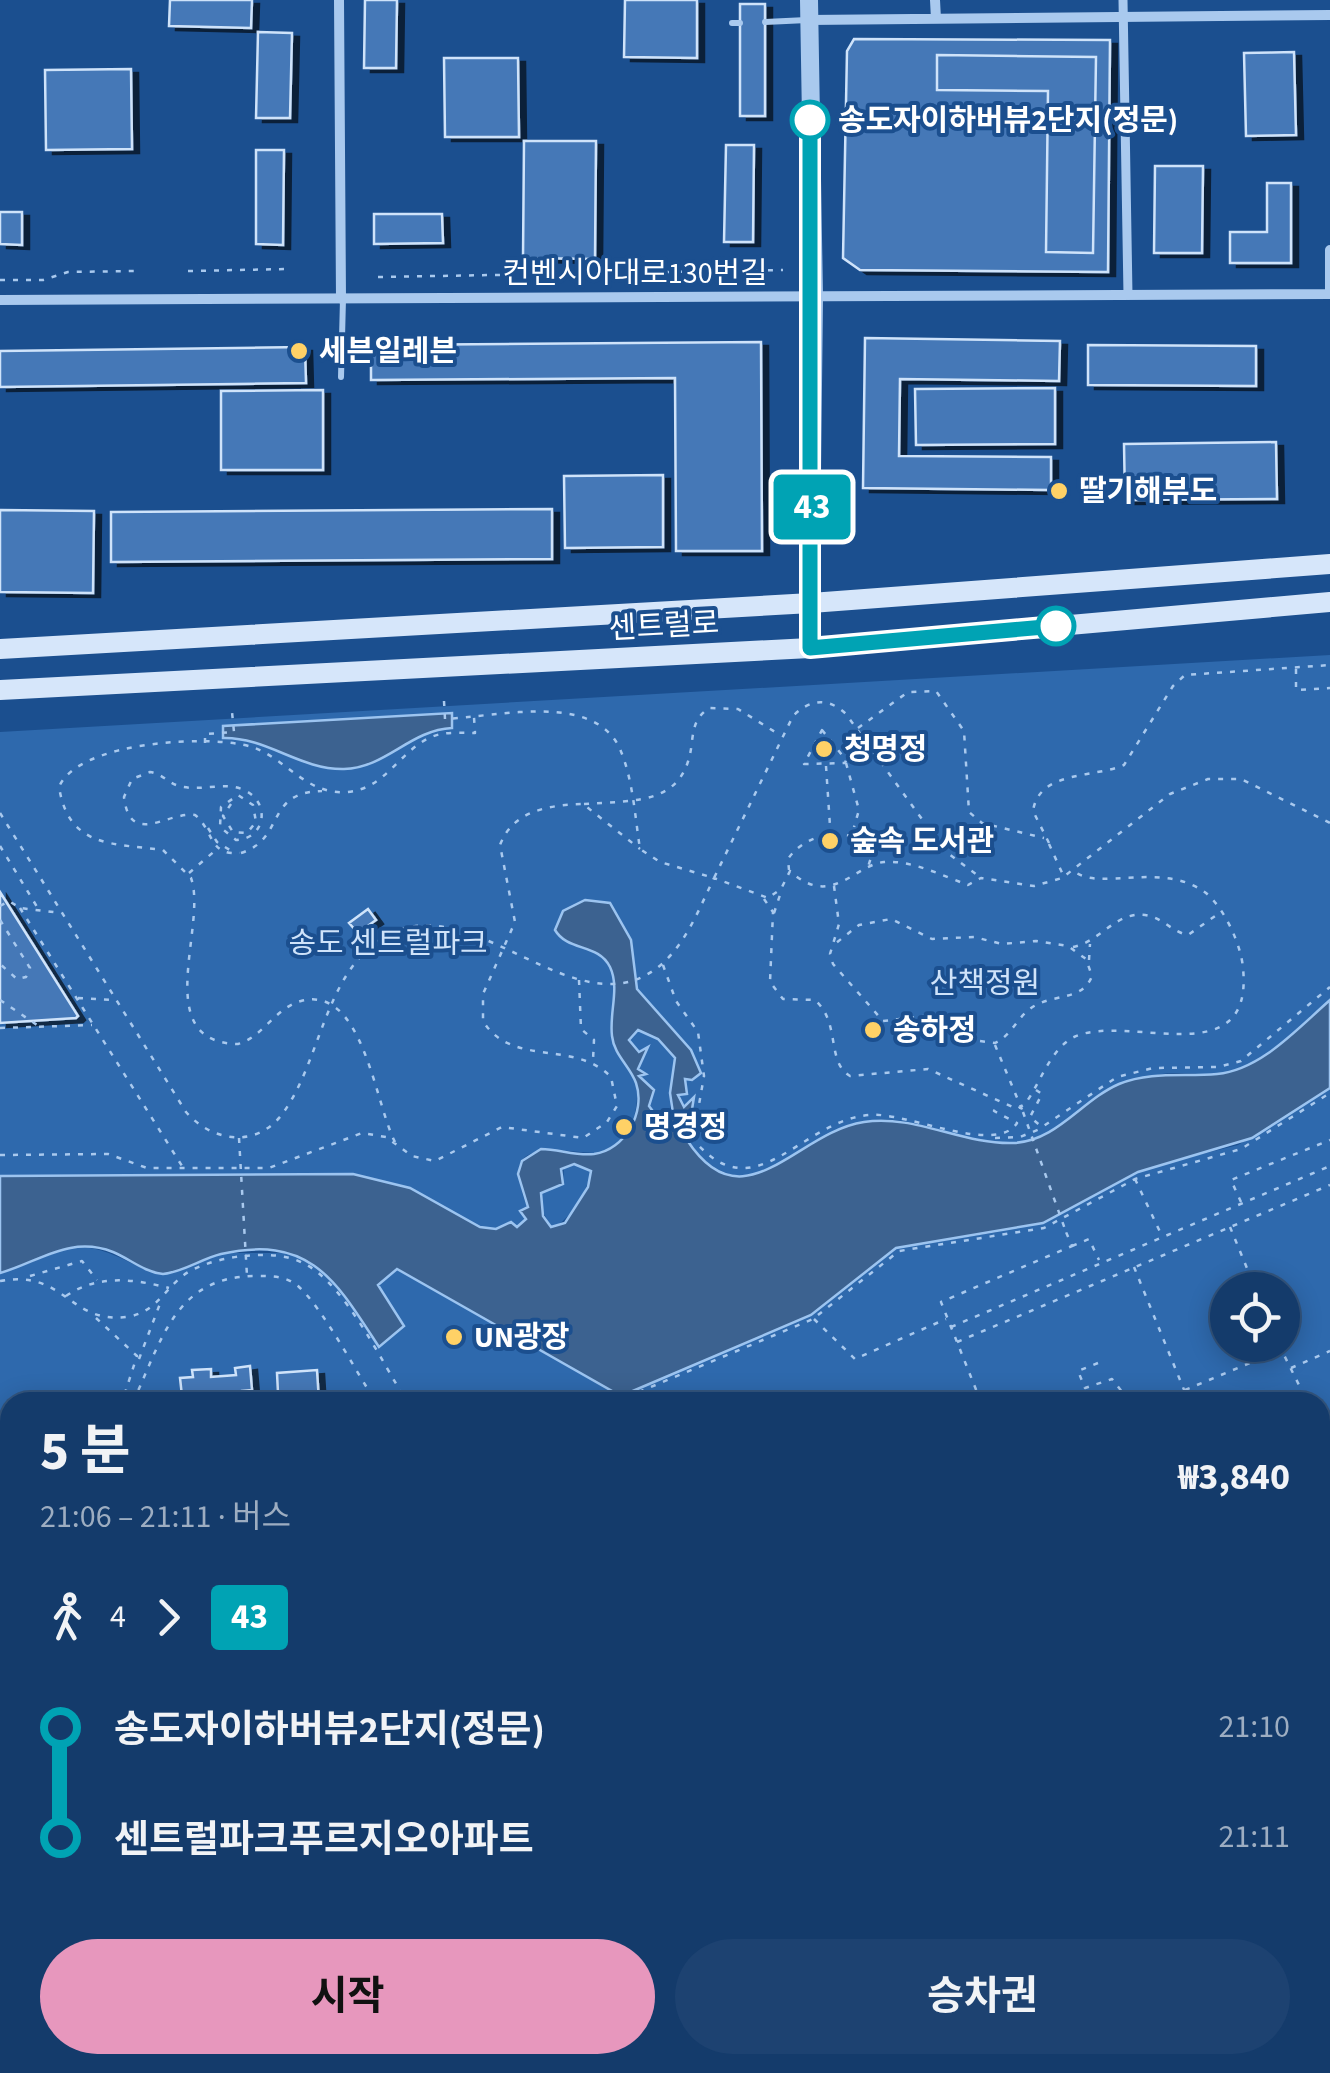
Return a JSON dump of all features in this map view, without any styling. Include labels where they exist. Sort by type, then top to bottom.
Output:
[{"type":"main road","name":"센트럴로","points":[[5,647],[811,602],[1330,564]]},
{"type":"main road","name":"센트럴로","points":[[0,690],[810,648],[1330,602]]},
{"type":"street","points":[[339,0],[342,299]]},
{"type":"street","points":[[809,0],[814,297],[810,648]]},
{"type":"street","points":[[935,0],[936,18]]},
{"type":"street","points":[[1123,0],[1128,295]]},
{"type":"street","points":[[808,20],[1330,15]]},
{"type":"street","points":[[1330,250],[1330,294]]},
{"type":"street","name":"컨벤시아대로130번길","points":[[0,300],[1330,294]]},
{"type":"lane","points":[[765,22],[808,20]]},
{"type":"lane","points":[[341,377],[342,299]]},
{"type":"path","points":[[188,271],[288,270]]},
{"type":"path","points":[[378,276],[783,270]]},
{"type":"path","points":[[0,280],[43,280],[68,272],[137,271]]},
{"type":"path","points":[[1064,877],[1034,816],[1038,793],[1054,782],[1124,764],[1180,679],[1192,674],[1330,666]]},
{"type":"path","points":[[1296,667],[1296,690],[1330,688]]},
{"type":"path","points":[[857,728],[908,692],[936,691],[964,731],[968,808],[972,816],[991,826],[1034,832],[1049,843]]},
{"type":"path","points":[[444,701],[445,718],[562,714],[594,720],[607,729],[621,751],[640,850]]},
{"type":"path","points":[[0,813],[193,1120],[221,1137],[239,1138],[266,1130],[284,1112],[362,954],[405,927],[446,925],[579,979],[612,982],[635,978],[663,963],[688,929],[793,716],[817,701],[840,708],[944,850],[981,878],[1034,886],[1064,877],[1170,794],[1208,778],[1240,779],[1330,824]]},
{"type":"path","points":[[0,1155],[108,1154],[139,1166],[269,1168],[357,1134],[386,1136],[412,1156],[435,1161],[502,1126],[583,1138],[607,1122],[617,1106],[614,1083],[593,1062],[511,1047],[491,1032],[482,1014],[483,994],[516,916],[500,855],[504,836],[540,808],[632,800],[670,789],[682,780],[690,760],[696,722],[709,708],[738,709],[782,736]]},
{"type":"path","points":[[206,745],[205,734],[234,732],[232,712]]},
{"type":"path","points":[[231,804],[223,816],[235,833],[250,831],[257,816],[244,797],[229,798],[217,818],[230,837],[248,838],[262,824],[258,802],[241,789],[180,786],[150,772],[135,777],[125,789],[126,808],[138,823],[154,826],[188,814],[198,816],[219,847],[240,853],[266,838],[280,807],[290,798],[318,790],[334,792],[370,786],[431,737],[475,732],[474,717]]},
{"type":"path","points":[[846,762],[804,762],[822,730],[846,762],[860,810],[854,828]]},
{"type":"path","points":[[334,792],[306,783],[276,759],[248,746],[206,745],[145,746],[94,756],[70,768],[58,787],[65,807],[86,836],[116,846],[163,850],[188,874],[194,888],[188,1006],[206,1034],[221,1042],[243,1044],[298,1002],[315,999],[333,1007],[359,1036],[382,1114],[396,1143]]},
{"type":"path","points":[[826,764],[830,826]]},
{"type":"path","points":[[583,804],[660,862],[763,898],[770,906],[773,922],[770,982],[783,999],[812,999],[822,1006],[832,1023],[837,1063],[846,1074],[928,1069],[998,1104],[1022,1110]]},
{"type":"path","points":[[773,922],[790,872],[787,863],[795,850],[830,835],[863,840],[872,854],[866,869]]},
{"type":"path","points":[[0,846],[40,910]]},
{"type":"path","points":[[188,874],[219,847]]},
{"type":"path","points":[[790,872],[805,881],[834,885],[887,862],[968,885],[981,878]]},
{"type":"path","points":[[1022,1110],[1059,1049],[1078,1036],[1195,1036],[1232,1016],[1241,996],[1244,972],[1238,944],[1205,893],[1176,878],[1150,874],[1085,878],[1074,871]]},
{"type":"path","points":[[763,898],[777,894],[786,882]]},
{"type":"path","points":[[834,885],[839,924],[830,954],[833,964],[878,1018],[896,1023],[933,1015],[980,1040],[995,1043]]},
{"type":"path","points":[[0,906],[9,901],[20,908],[183,1168]]},
{"type":"path","points":[[20,908],[62,914]]},
{"type":"path","points":[[839,924],[842,930],[852,929],[882,918],[932,939],[974,937],[1002,944],[1036,941],[1072,947],[1094,939],[1127,916],[1152,916],[1188,935],[1220,913]]},
{"type":"path","points":[[0,920],[30,968],[26,977],[17,979],[0,964]]},
{"type":"path","points":[[836,942],[852,929]]},
{"type":"path","points":[[995,1043],[1035,1006],[1082,991],[1090,981],[1088,948],[1094,939]]},
{"type":"path","points":[[1072,947],[1090,965]]},
{"type":"path","points":[[663,963],[672,992],[698,1032],[704,1076],[692,1138],[716,1164],[749,1170],[837,1122],[870,1114],[903,1116],[984,1137],[1028,1135],[1057,1118]]},
{"type":"path","points":[[579,979],[580,1025],[594,1040],[593,1062]]},
{"type":"path","points":[[1035,1090],[1042,1094],[1030,1114],[1033,1124],[1042,1127],[1102,1084],[1128,1073],[1240,1061],[1330,987]]},
{"type":"path","points":[[76,998],[116,1000]]},
{"type":"path","points":[[0,1000],[23,1012],[38,1026]]},
{"type":"path","points":[[0,1028],[94,1025]]},
{"type":"path","points":[[995,1043],[1072,1246]]},
{"type":"path","points":[[640,1392],[813,1319],[899,1251],[1044,1228],[1136,1179],[1240,1149],[1330,1093]]},
{"type":"path","points":[[984,1137],[999,1136],[1017,1126],[1015,1119],[994,1111],[998,1104]]},
{"type":"path","points":[[239,1138],[246,1276]]},
{"type":"path","points":[[1241,1203],[1231,1180],[1330,1140]]},
{"type":"path","points":[[951,1327],[1330,1166]]},
{"type":"path","points":[[1136,1179],[1161,1236]]},
{"type":"path","points":[[958,1342],[1330,1185]]},
{"type":"path","points":[[1230,1226],[1249,1272]]},
{"type":"path","points":[[978,1392],[941,1302],[1088,1238],[1099,1262]]},
{"type":"path","points":[[126,1392],[162,1299],[170,1288],[190,1271],[229,1258],[258,1255],[300,1261],[328,1280],[401,1392]]},
{"type":"path","points":[[0,1281],[29,1277],[38,1270],[54,1272],[82,1261],[99,1282]]},
{"type":"path","points":[[1133,1266],[1184,1390],[1247,1362]]},
{"type":"path","points":[[138,1392],[184,1302],[216,1280],[246,1276],[273,1276],[298,1286],[369,1392]]},
{"type":"path","points":[[29,1277],[66,1296],[131,1346],[137,1365]]},
{"type":"path","points":[[66,1296],[99,1282],[123,1280],[170,1288]]},
{"type":"path","points":[[91,1314],[133,1316],[162,1299]]},
{"type":"path","points":[[813,1319],[855,1359],[948,1318]]},
{"type":"path","points":[[1289,1368],[1330,1350]]},
{"type":"path","points":[[1098,1362],[1078,1372],[1085,1388],[1112,1380],[1122,1392]]},
{"type":"path","points":[[1286,1362],[1302,1390],[1297,1392]]},
{"type":"green space","name":"송도 센트럴파크","points":[[1330,655],[1330,1000],[1281,1044],[1239,1069],[1148,1078],[1067,1125],[1018,1143],[980,1141],[906,1121],[868,1121],[841,1129],[775,1167],[733,1175],[712,1165],[688,1143],[691,1104],[682,1106],[678,1095],[687,1094],[685,1079],[700,1072],[674,1030],[666,1027],[636,990],[620,998],[637,1085],[631,1126],[619,1142],[599,1153],[548,1150],[526,1157],[520,1165],[519,1177],[528,1207],[524,1210],[526,1219],[516,1228],[511,1222],[495,1229],[480,1227],[410,1188],[353,1174],[0,1176],[0,732]]},
{"type":"green space","points":[[638,1030],[658,1039],[675,1058],[669,1119],[658,1118],[649,1106],[654,1093],[640,1078],[646,1074],[638,1068],[648,1047],[639,1052],[629,1041]]},
{"type":"green space","points":[[1330,1088],[1330,1392],[630,1392],[811,1315],[896,1248],[998,1232],[1154,1166],[1238,1145]]},
{"type":"green space","points":[[580,1164],[591,1172],[586,1187],[564,1220],[551,1227],[542,1210],[542,1191],[563,1184],[564,1167]]},
{"type":"green space","points":[[73,1248],[103,1251],[149,1272],[228,1253],[291,1253],[317,1264],[347,1298],[404,1326],[377,1285],[397,1269],[614,1392],[0,1392],[0,1273]]},
{"type":"shaded area","points":[[452,713],[452,728],[423,735],[373,762],[344,769],[313,764],[239,739],[223,738],[223,726]]},
{"type":"shaded area","points":[[585,900],[610,903],[631,940],[637,989],[691,1050],[701,1073],[692,1080],[685,1079],[687,1094],[678,1095],[684,1107],[694,1097],[687,1140],[708,1165],[729,1175],[750,1175],[771,1167],[839,1129],[864,1122],[901,1122],[995,1142],[1029,1141],[1056,1128],[1119,1084],[1155,1076],[1217,1074],[1249,1065],[1278,1046],[1330,1000],[1330,1088],[1252,1138],[1138,1172],[1043,1223],[896,1248],[811,1315],[630,1392],[614,1392],[397,1269],[378,1285],[404,1326],[379,1347],[334,1283],[299,1257],[278,1251],[221,1254],[163,1274],[113,1252],[69,1248],[0,1273],[0,1176],[353,1174],[410,1188],[480,1227],[496,1229],[511,1222],[517,1227],[526,1219],[520,1211],[528,1207],[518,1174],[522,1161],[541,1149],[587,1154],[605,1151],[624,1137],[638,1106],[636,1083],[613,1043],[614,983],[610,967],[598,954],[567,942],[555,930],[563,911]],"holes":[[[638,1030],[658,1039],[675,1058],[670,1093],[673,1113],[669,1119],[658,1118],[649,1106],[654,1090],[639,1076],[646,1074],[638,1069],[648,1047],[639,1052],[629,1040]],[[574,1164],[591,1171],[588,1187],[565,1223],[551,1227],[543,1216],[541,1193],[563,1184],[561,1169]]]},
{"type":"building","points":[[170,0],[252,0],[251,28],[169,26]]},
{"type":"building","points":[[365,0],[397,0],[396,68],[364,68]]},
{"type":"building","points":[[625,0],[697,0],[697,58],[624,57]]},
{"type":"building","points":[[740,4],[765,4],[765,116],[740,116]]},
{"type":"building","points":[[258,32],[292,33],[290,118],[256,118]]},
{"type":"building","points":[[854,39],[1110,40],[1108,272],[860,270],[843,258],[847,51]]},
{"type":"building","points":[[1294,52],[1296,135],[1246,136],[1244,53]]},
{"type":"building","points":[[937,55],[1096,57],[1093,253],[1046,252],[1048,91],[937,90]]},
{"type":"building","points":[[444,58],[518,58],[519,137],[445,137]]},
{"type":"building","points":[[131,69],[132,149],[46,150],[45,70]]},
{"type":"building","points":[[524,141],[596,141],[595,259],[523,258]]},
{"type":"building","points":[[726,145],[754,145],[753,242],[724,242]]},
{"type":"building","points":[[256,150],[284,150],[283,245],[256,244]]},
{"type":"building","points":[[1155,166],[1203,166],[1202,253],[1154,253]]},
{"type":"building","points":[[1267,183],[1291,183],[1291,263],[1230,263],[1230,232],[1267,232]]},
{"type":"building","points":[[0,212],[22,212],[22,245],[0,244]]},
{"type":"building","points":[[374,214],[442,214],[443,243],[374,244]]},
{"type":"building","points":[[865,338],[1060,341],[1059,381],[900,379],[899,456],[1051,457],[1051,490],[863,488]]},
{"type":"building","points":[[761,342],[762,551],[676,551],[675,378],[371,380],[371,345]]},
{"type":"building","points":[[1088,345],[1256,346],[1256,386],[1088,385]]},
{"type":"building","points":[[305,347],[306,383],[0,387],[0,351]]},
{"type":"building","points":[[1055,388],[1055,444],[916,445],[915,389]]},
{"type":"building","points":[[323,390],[323,470],[221,470],[221,391]]},
{"type":"building","points":[[1276,442],[1277,499],[1125,500],[1124,444]]},
{"type":"building","points":[[663,475],[663,547],[565,548],[564,476]]},
{"type":"building","points":[[552,509],[552,559],[111,562],[111,512]]},
{"type":"building","points":[[0,510],[94,511],[93,593],[0,592]]},
{"type":"building","points":[[0,892],[78,1016],[76,1018],[0,1023]]},
{"type":"building","points":[[368,909],[376,920],[358,933],[349,923]]},
{"type":"building","points":[[250,1366],[252,1390],[182,1392],[180,1378],[193,1377],[192,1370],[211,1369],[211,1377],[236,1375],[235,1368]]},
{"type":"building","points":[[317,1370],[318,1392],[278,1392],[277,1373]]},
{"type":"bus line","name":"43","points":[[810,120],[814,297],[810,648],[1056,626]]},
{"type":"place","name":"송도자이하버뷰2단지(정문)","points":[[810,120]]},
{"type":"place","name":"세븐일레븐","points":[[299,351]]},
{"type":"place","name":"딸기해부도","points":[[1059,491]]},
{"type":"place","name":"청명정","points":[[824,749]]},
{"type":"place","name":"숲속 도서관","points":[[830,841]]},
{"type":"place","name":"송하정","points":[[873,1030]]},
{"type":"place","name":"명경정","points":[[624,1127]]},
{"type":"place","name":"UN광장","points":[[454,1337]]},
{"type":"park label","name":"산책정원","points":[[985,983]]}]
